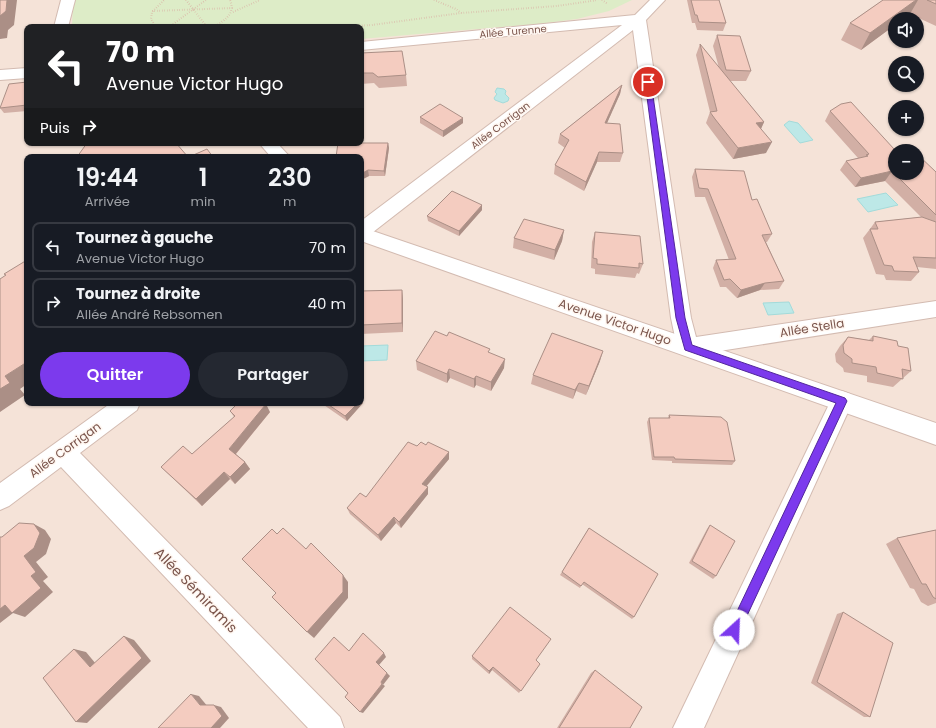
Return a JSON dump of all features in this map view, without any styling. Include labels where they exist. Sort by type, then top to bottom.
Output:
[{"type":"street","points":[[62,24],[68,0]]},
{"type":"street","points":[[658,0],[639,19],[681,318],[688,347]]},
{"type":"street","name":"Allée Turenne","points":[[364,46],[639,19]]},
{"type":"street","name":"Allée Corrigan","points":[[364,229],[639,19]]},
{"type":"street","points":[[0,75],[23,71]]},
{"type":"street","points":[[270,146],[278,154]]},
{"type":"street","name":"Avenue Victor Hugo","points":[[364,235],[936,434]]},
{"type":"street","name":"Allée Stella","points":[[688,347],[936,309]]},
{"type":"street","points":[[688,728],[842,401]]},
{"type":"street","name":"Allée Corrigan","points":[[0,498],[125,406]]},
{"type":"street","name":"Allée Sémiramis","points":[[62,452],[329,728]]},
{"type":"path","points":[[154,24],[150,17],[152,11],[164,0]]},
{"type":"path","points":[[186,0],[205,24]]},
{"type":"path","points":[[173,24],[206,0]]},
{"type":"path","points":[[230,0],[233,8],[232,12]]},
{"type":"path","points":[[219,24],[232,12],[260,0]]},
{"type":"path","points":[[434,0],[456,9],[461,13]]},
{"type":"path","points":[[444,4],[447,0]]},
{"type":"path","points":[[364,25],[461,13],[557,6],[598,0]]},
{"type":"path","points":[[152,11],[233,8]]},
{"type":"shaded area","points":[[0,0],[936,0],[936,728],[0,728]]},
{"type":"green space","points":[[73,0],[632,0],[609,11],[577,19],[538,24],[364,39],[364,24],[72,24]]},
{"type":"water","points":[[497,88],[504,89],[506,91],[505,94],[509,98],[508,101],[503,103],[495,100],[494,98],[497,94],[495,92]]},
{"type":"water","points":[[789,121],[798,123],[813,140],[800,143],[784,125]]},
{"type":"water","points":[[886,193],[898,205],[868,212],[857,199]]},
{"type":"water","points":[[789,302],[794,313],[768,315],[763,303]]},
{"type":"water","points":[[388,345],[387,360],[364,361],[364,346]]},
{"type":"building","points":[[0,0],[7,0],[6,11],[0,16]]},
{"type":"building","points":[[691,0],[719,0],[726,23],[699,22],[697,15],[695,15]]},
{"type":"building","points":[[883,0],[916,0],[899,12],[888,12],[888,20],[870,33],[850,23]]},
{"type":"building","points":[[927,0],[936,0],[936,4]]},
{"type":"building","points":[[717,35],[740,36],[751,71],[726,70]]},
{"type":"building","points":[[700,44],[764,122],[756,123],[772,142],[738,148],[715,119],[710,112],[717,111]]},
{"type":"building","points":[[402,51],[406,75],[378,77],[373,73],[364,73],[364,53]]},
{"type":"building","points":[[24,82],[24,105],[0,108],[9,84]]},
{"type":"building","points":[[622,85],[605,123],[620,124],[623,153],[599,152],[586,182],[555,165],[569,140],[560,134]]},
{"type":"building","points":[[851,102],[889,144],[888,144],[888,172],[861,178],[846,161],[868,156],[866,155],[869,154],[830,111],[841,104]]},
{"type":"building","points":[[440,104],[463,118],[443,131],[420,117]]},
{"type":"building","points":[[364,143],[388,143],[384,171],[368,170],[364,172],[364,154],[336,154],[338,146],[364,146]]},
{"type":"building","points":[[85,146],[179,146],[185,154],[79,154]]},
{"type":"building","points":[[207,149],[211,154],[196,154]]},
{"type":"building","points":[[924,161],[936,172],[936,215],[901,180],[924,180]]},
{"type":"building","points":[[695,169],[744,171],[752,200],[757,199],[772,234],[762,235],[784,281],[765,283],[741,290],[730,279],[724,280],[716,260],[736,259],[708,189],[699,188]]},
{"type":"building","points":[[452,191],[482,205],[459,231],[427,216]]},
{"type":"building","points":[[922,217],[936,222],[936,258],[913,257],[919,272],[894,271],[892,266],[884,265],[870,229],[878,229],[875,222]]},
{"type":"building","points":[[524,219],[564,230],[555,250],[514,238]]},
{"type":"building","points":[[595,232],[640,236],[643,264],[639,263],[639,268],[597,264],[597,259],[593,258]]},
{"type":"building","points":[[24,262],[24,364],[5,376],[10,383],[0,389],[0,279],[6,275],[4,274]]},
{"type":"building","points":[[402,290],[402,323],[364,325],[364,291]]},
{"type":"building","points":[[435,331],[447,336],[449,332],[490,349],[488,352],[505,359],[491,382],[476,376],[474,379],[449,369],[447,374],[416,361]]},
{"type":"building","points":[[552,333],[603,351],[589,386],[579,383],[575,390],[533,375]]},
{"type":"building","points":[[873,336],[897,341],[898,346],[908,348],[911,371],[902,369],[903,379],[877,373],[876,367],[852,363],[852,359],[844,353],[843,345],[848,337],[873,341]]},
{"type":"building","points":[[235,406],[264,406],[229,449],[245,462],[230,477],[224,472],[196,499],[161,467],[183,446],[192,454],[235,416],[230,411]]},
{"type":"building","points":[[330,406],[355,406],[345,416]]},
{"type":"building","points":[[669,415],[721,417],[727,422],[735,461],[654,457],[649,418],[670,418]]},
{"type":"building","points":[[408,442],[417,446],[421,442],[426,445],[428,442],[449,452],[422,484],[428,487],[399,522],[394,517],[378,535],[347,508],[360,493],[366,497]]},
{"type":"building","points":[[19,523],[34,524],[40,533],[34,548],[24,556],[36,572],[31,576],[41,588],[12,613],[5,605],[0,609],[0,537]]},
{"type":"building","points":[[710,525],[735,541],[716,576],[692,561]]},
{"type":"building","points":[[283,528],[306,549],[311,543],[343,575],[343,592],[307,632],[272,597],[276,593],[242,559],[272,529],[277,534]]},
{"type":"building","points":[[589,528],[658,574],[634,617],[584,582],[581,586],[562,572]]},
{"type":"building","points":[[936,530],[936,599],[933,597],[926,584],[922,584],[897,538]]},
{"type":"building","points":[[510,607],[551,639],[536,660],[540,664],[521,691],[493,667],[489,671],[472,656]]},
{"type":"building","points":[[843,612],[893,643],[870,717],[817,682]]},
{"type":"building","points":[[363,633],[384,653],[376,662],[387,673],[381,682],[382,684],[360,712],[345,697],[348,693],[315,659],[334,637],[349,651]]},
{"type":"building","points":[[124,636],[142,658],[76,722],[43,678],[74,649],[90,667]]},
{"type":"building","points":[[595,670],[642,707],[630,728],[559,728]]},
{"type":"building","points":[[191,694],[200,705],[214,705],[222,716],[211,728],[158,728]]},
{"type":"route","points":[[648,82],[681,318],[688,347],[842,401],[734,630]]}]
